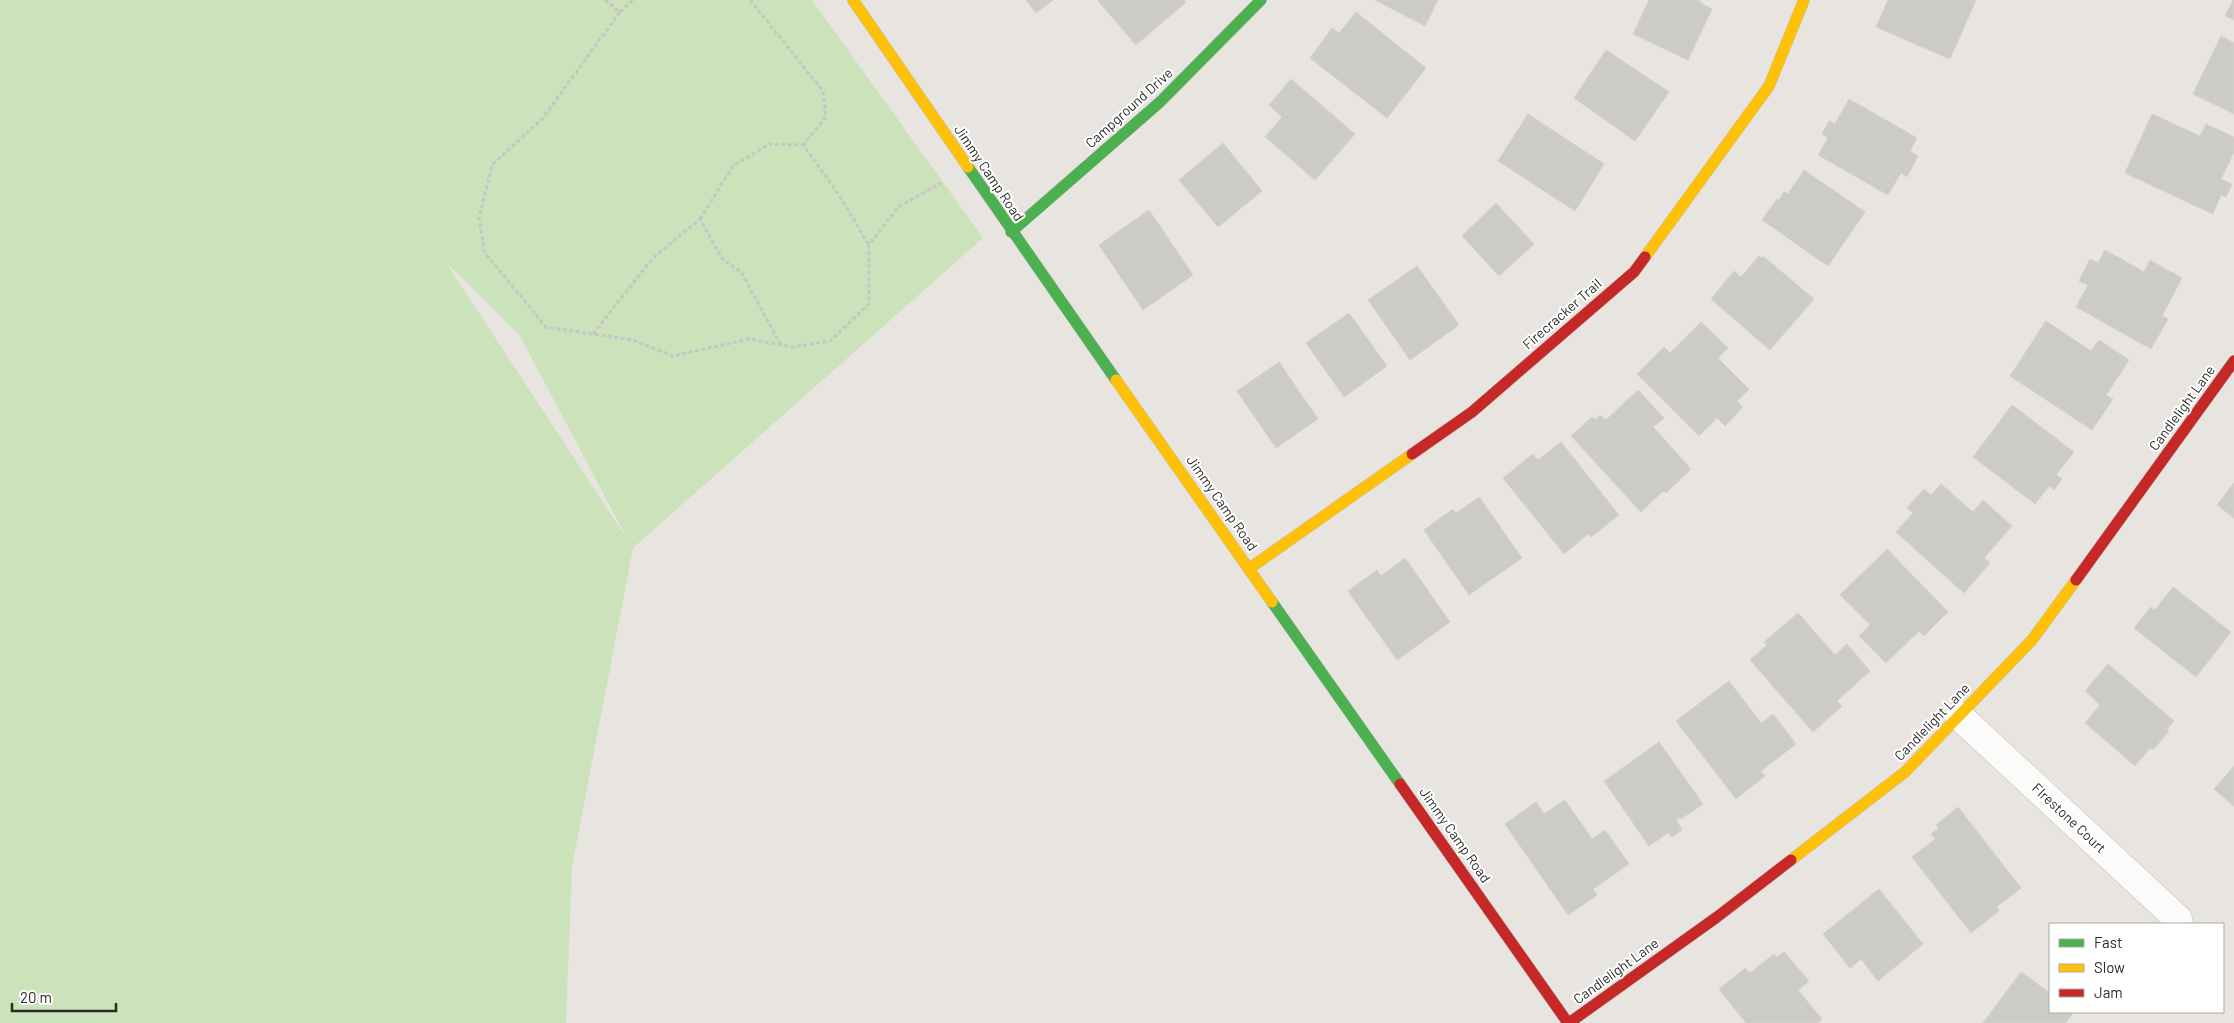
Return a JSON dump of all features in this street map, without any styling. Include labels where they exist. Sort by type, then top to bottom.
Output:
[{"type":"street","name":"Jimmy Camp Road","points":[[853,0],[1011,232],[1250,568],[1569,1023]]},
{"type":"street","name":"Campground Drive","points":[[1011,232],[1160,102],[1261,0]]},
{"type":"street","name":"Firecracker Trail","points":[[1250,568],[1472,412],[1634,272],[1769,86],[1804,0]]},
{"type":"street","name":"Candlelight Lane","points":[[1569,1023],[1717,917],[1905,772],[2032,640],[2234,361]]},
{"type":"street","name":"FIrestone Court","points":[[1959,716],[2178,919]]},
{"type":"path","points":[[605,0],[620,12]]},
{"type":"path","points":[[633,0],[620,12],[542,119],[492,165],[479,218],[486,253],[546,327],[633,340],[673,356],[749,339],[792,347],[830,341],[868,304],[869,245],[839,195],[803,145]]},
{"type":"path","points":[[750,0],[823,91],[826,117],[803,145]]},
{"type":"path","points":[[592,334],[652,258],[700,219],[733,166],[769,144],[803,145]]},
{"type":"path","points":[[869,245],[898,207],[967,168]]},
{"type":"path","points":[[700,219],[723,260],[741,272],[781,345]]},
{"type":"green space","points":[[0,0],[812,0],[983,238],[633,548],[572,867],[566,1023],[0,1023]],"holes":[[[445,261],[520,336],[629,542]]]},
{"type":"building","points":[[1026,0],[1053,0],[1036,13]]},
{"type":"building","points":[[1099,0],[1184,0],[1186,2],[1136,45]]},
{"type":"building","points":[[1375,0],[1438,0],[1425,26]]},
{"type":"building","points":[[1649,0],[1700,0],[1699,2],[1712,9],[1688,60],[1633,34]]},
{"type":"building","points":[[1888,0],[1976,0],[1950,59],[1876,27]]},
{"type":"building","points":[[2234,0],[2234,20],[2225,16]]},
{"type":"building","points":[[1356,12],[1426,68],[1387,118],[1310,58],[1332,28],[1339,33]]},
{"type":"building","points":[[2221,36],[2234,43],[2234,114],[2193,94]]},
{"type":"building","points":[[1606,50],[1669,92],[1635,141],[1574,98]]},
{"type":"building","points":[[1291,79],[1355,134],[1315,180],[1265,137],[1282,117],[1269,105]]},
{"type":"building","points":[[1849,99],[1917,138],[1910,151],[1918,156],[1907,177],[1901,173],[1888,195],[1818,155],[1828,138],[1822,134],[1829,121],[1835,124]]},
{"type":"building","points":[[1528,114],[1604,164],[1575,211],[1498,161]]},
{"type":"building","points":[[2152,114],[2200,136],[2206,124],[2234,137],[2234,152],[2221,179],[2232,184],[2226,197],[2221,195],[2213,214],[2125,173]]},
{"type":"building","points":[[1223,143],[1262,191],[1218,227],[1179,180]]},
{"type":"building","points":[[1804,170],[1865,212],[1828,266],[1762,220],[1784,192],[1788,194]]},
{"type":"building","points":[[1496,203],[1534,244],[1499,276],[1462,236]]},
{"type":"building","points":[[1149,210],[1193,275],[1143,310],[1099,245]]},
{"type":"building","points":[[2105,250],[2144,272],[2150,260],[2182,278],[2162,316],[2168,319],[2151,349],[2076,307],[2088,285],[2079,281],[2090,259],[2098,263]]},
{"type":"building","points":[[1759,256],[1761,258],[1763,256],[1814,299],[1770,350],[1711,299],[1734,271],[1741,277]]},
{"type":"building","points":[[1417,266],[1459,325],[1410,360],[1368,300]]},
{"type":"building","points":[[1349,313],[1387,366],[1344,397],[1306,343]]},
{"type":"building","points":[[2046,321],[2091,351],[2099,340],[2129,360],[2106,395],[2113,399],[2092,430],[2010,376]]},
{"type":"building","points":[[1701,322],[1728,348],[1718,358],[1749,389],[1737,401],[1743,407],[1725,426],[1717,418],[1699,436],[1637,374],[1664,347],[1670,353]]},
{"type":"building","points":[[1279,362],[1318,419],[1276,448],[1237,391]]},
{"type":"building","points":[[1638,390],[1664,418],[1653,427],[1691,469],[1666,493],[1663,491],[1641,512],[1571,436],[1592,417],[1595,420],[1600,415],[1606,420]]},
{"type":"building","points":[[2012,405],[2074,452],[2056,475],[2062,479],[2054,490],[2049,486],[2035,504],[1973,457]]},
{"type":"building","points":[[1561,442],[1619,515],[1591,537],[1588,534],[1564,554],[1503,478],[1533,454],[1538,460]]},
{"type":"building","points":[[2234,483],[2234,518],[2217,505]]},
{"type":"building","points":[[1941,484],[1973,512],[1983,500],[2012,526],[1984,558],[1990,563],[1964,593],[1896,532],[1913,513],[1907,508],[1924,489],[1931,495]]},
{"type":"building","points":[[1479,497],[1522,558],[1469,595],[1424,530],[1453,509],[1456,513]]},
{"type":"building","points":[[1887,549],[1948,612],[1924,636],[1919,631],[1886,663],[1859,636],[1870,625],[1840,595]]},
{"type":"building","points":[[1405,558],[1450,622],[1397,660],[1348,591],[1377,570],[1381,576]]},
{"type":"building","points":[[2173,587],[2231,632],[2196,677],[2134,628],[2151,607],[2155,610]]},
{"type":"building","points":[[1798,613],[1835,655],[1847,644],[1870,671],[1837,701],[1842,706],[1813,732],[1750,660],[1767,645],[1764,642]]},
{"type":"building","points":[[2108,664],[2174,721],[2167,729],[2169,731],[2153,750],[2150,748],[2135,766],[2085,723],[2100,705],[2085,691]]},
{"type":"building","points":[[1729,681],[1761,723],[1773,714],[1796,744],[1761,771],[1765,776],[1736,799],[1676,721]]},
{"type":"building","points":[[1659,742],[1703,804],[1681,819],[1680,817],[1676,820],[1682,830],[1672,837],[1668,833],[1649,846],[1604,781]]},
{"type":"building","points":[[2234,766],[2234,806],[2214,789]]},
{"type":"building","points":[[1565,800],[1592,839],[1605,830],[1629,864],[1593,889],[1597,895],[1568,915],[1505,824],[1536,802],[1544,814]]},
{"type":"building","points":[[1958,807],[2021,888],[1996,907],[1999,911],[1971,933],[1912,857],[1935,839],[1931,834],[1939,828],[1936,825]]},
{"type":"building","points":[[1879,889],[1923,944],[1878,981],[1861,959],[1850,968],[1823,934]]},
{"type":"building","points":[[1784,952],[1809,981],[1798,990],[1822,1019],[1818,1023],[1746,1023],[1719,989],[1745,968],[1750,973],[1774,954],[1777,957]]},
{"type":"building","points":[[2021,972],[2049,992],[2049,1013],[2073,1013],[2065,1023],[1983,1023]]},
{"type":"traffic: fast","points":[[1011,232],[1160,102],[1261,0]]},
{"type":"traffic: fast","points":[[968,167],[1116,380]]},
{"type":"traffic: fast","points":[[1272,602],[1400,784]]},
{"type":"traffic: slow","points":[[853,0],[968,167]]},
{"type":"traffic: slow","points":[[1645,257],[1769,86],[1804,0]]},
{"type":"traffic: slow","points":[[1116,380],[1272,602]]},
{"type":"traffic: slow","points":[[1250,568],[1412,454]]},
{"type":"traffic: slow","points":[[1791,860],[1905,772],[2032,640],[2076,580]]},
{"type":"traffic: jam","points":[[1412,454],[1472,412],[1634,272],[1645,257]]},
{"type":"traffic: jam","points":[[2076,580],[2234,361]]},
{"type":"traffic: jam","points":[[1400,784],[1568,1023]]},
{"type":"traffic: jam","points":[[1569,1023],[1717,917],[1791,860]]}]
